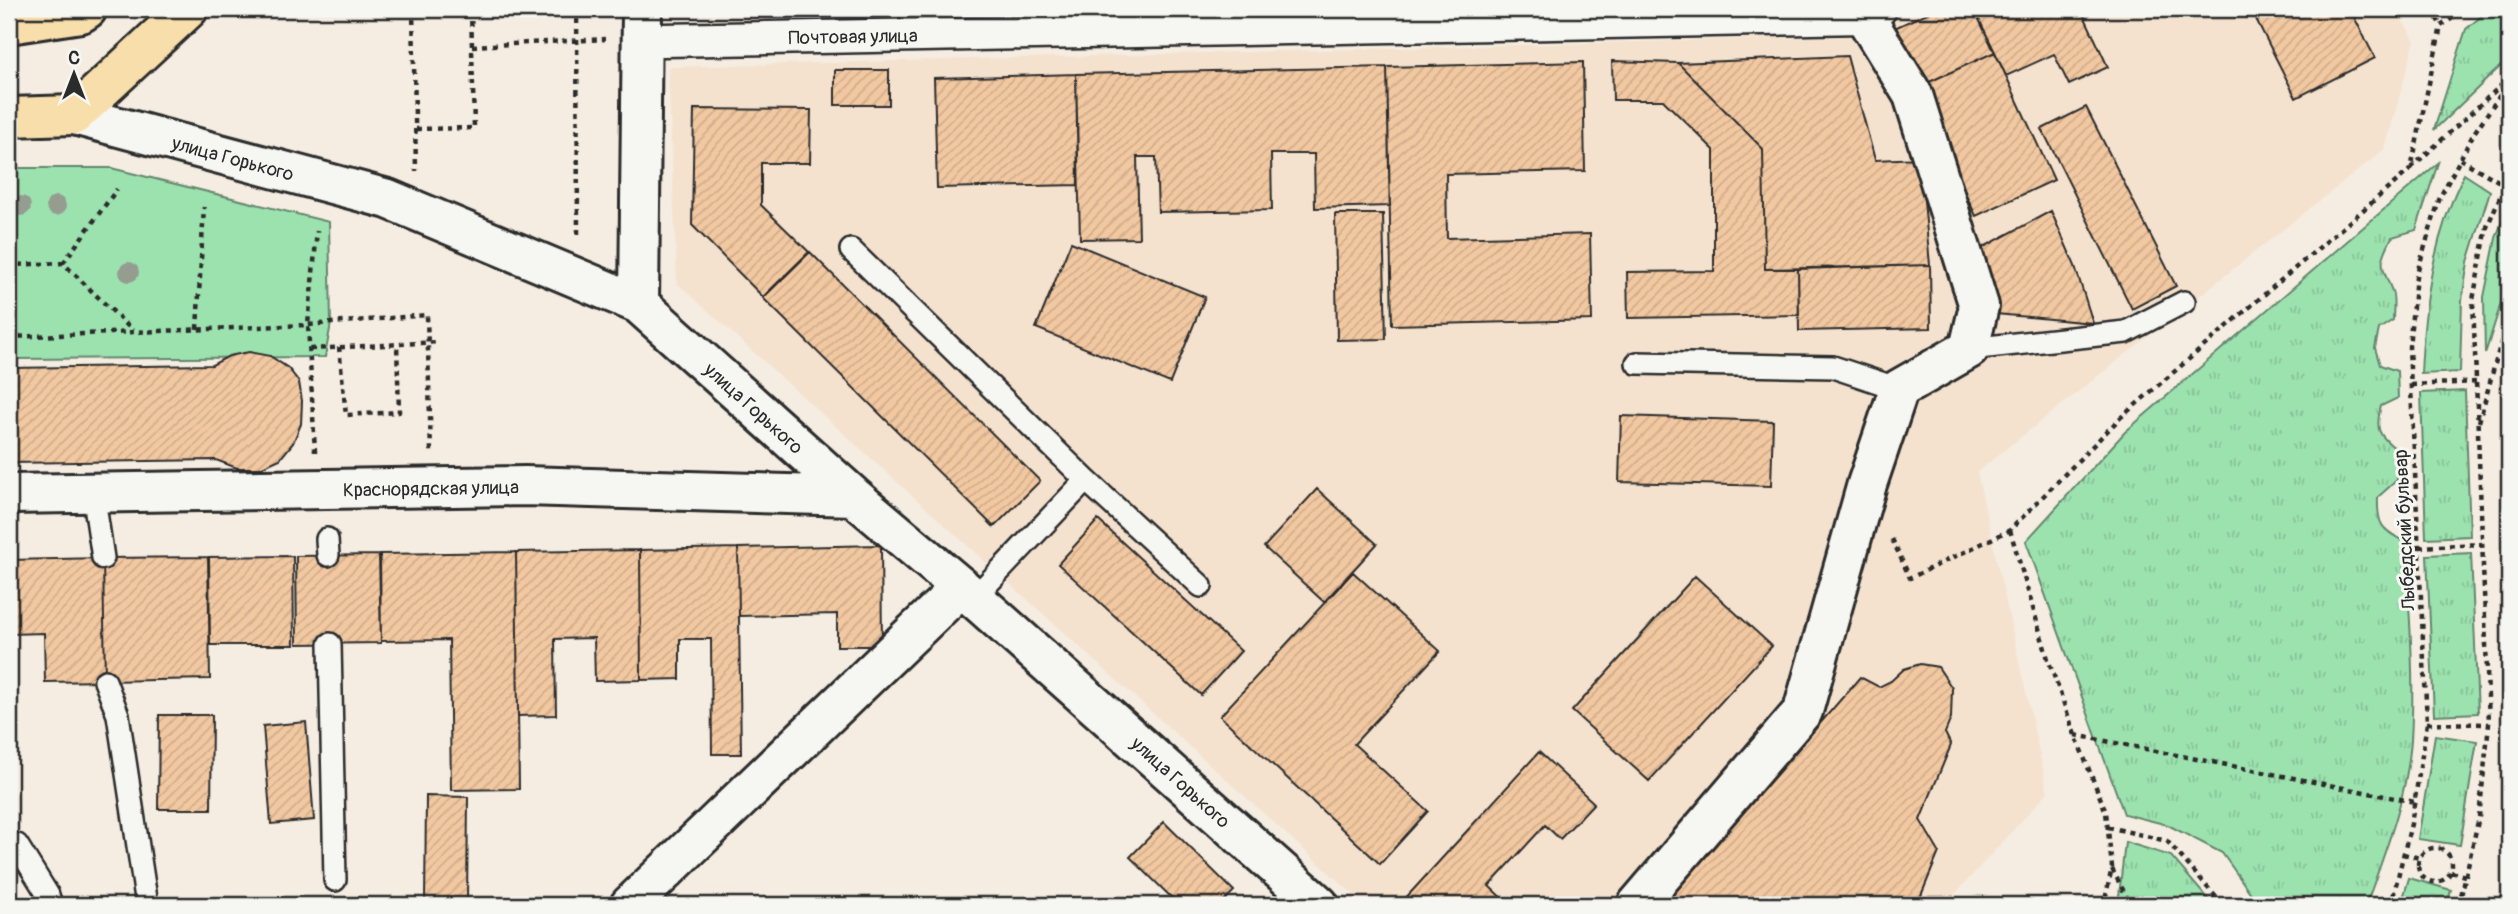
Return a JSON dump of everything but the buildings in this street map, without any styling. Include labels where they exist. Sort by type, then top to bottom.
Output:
[{"type":"main road","points":[[9,117],[74,115],[188,9]]},
{"type":"main road","points":[[9,24],[84,11]]},
{"type":"street","name":"Почтовая улица","points":[[653,24],[1873,13]]},
{"type":"street","points":[[1637,905],[1803,711],[1867,484],[1899,389],[1969,349],[1979,306],[1913,94],[1873,13]]},
{"type":"street","points":[[639,304],[653,24]]},
{"type":"street","name":"улица Горького","points":[[74,115],[388,199],[639,304],[853,496],[967,593],[1319,905]]},
{"type":"street","name":"Краснорядская улица","points":[[9,494],[525,486],[853,496]]},
{"type":"street","points":[[630,905],[967,593]]},
{"type":"lane","points":[[851,250],[1086,480],[1201,586]]},
{"type":"lane","points":[[1969,349],[2126,332],[2184,302]]},
{"type":"lane","points":[[1637,363],[1833,366],[1899,389]]},
{"type":"lane","points":[[967,593],[1086,480]]},
{"type":"lane","points":[[93,492],[103,558]]},
{"type":"lane","points":[[330,644],[335,880]]},
{"type":"lane","points":[[105,681],[118,715],[147,905]]},
{"type":"lane","points":[[9,845],[17,845],[48,895],[51,905]]},
{"type":"path","points":[[413,9],[417,183]]},
{"type":"path","points":[[415,129],[474,128],[471,9]]},
{"type":"path","points":[[577,9],[578,242]]},
{"type":"path","points":[[2411,169],[2441,26],[2432,9]]},
{"type":"path","points":[[2441,26],[2466,9]]},
{"type":"path","points":[[472,46],[615,38]]},
{"type":"path","points":[[1867,484],[1910,578],[2010,530],[2119,419],[2411,169],[2509,80]]},
{"type":"path","name":"Лыбедский бульвар","points":[[2391,905],[2414,802],[2427,723],[2409,347],[2416,276],[2440,197],[2473,133],[2509,80]]},
{"type":"path","points":[[2460,159],[2505,185]]},
{"type":"path","points":[[2459,905],[2479,817],[2489,724],[2473,300],[2487,227],[2509,173]]},
{"type":"path","points":[[64,263],[117,190]]},
{"type":"path","points":[[197,329],[204,207]]},
{"type":"path","points":[[315,457],[308,324],[317,231]]},
{"type":"path","points":[[9,265],[64,263],[134,332]]},
{"type":"path","points":[[2478,426],[2509,313]]},
{"type":"path","points":[[9,337],[308,324],[427,315],[435,446],[432,457]]},
{"type":"path","points":[[310,349],[438,342]]},
{"type":"path","points":[[339,347],[346,415],[398,412],[397,344]]},
{"type":"path","points":[[2411,385],[2476,382]]},
{"type":"path","points":[[2010,530],[2048,659],[2106,812],[2112,867],[2104,905]]},
{"type":"path","points":[[2419,547],[2482,544]]},
{"type":"path","points":[[2427,723],[2489,724]]},
{"type":"path","points":[[2075,735],[2414,802]]},
{"type":"path","points":[[2108,827],[2167,841],[2223,905]]},
{"type":"path","points":[[2435,848],[2446,852],[2452,865],[2451,872],[2447,877],[2435,882],[2428,881],[2422,877],[2417,865],[2422,853],[2435,848]]},
{"type":"path","points":[[2403,854],[2420,858]]},
{"type":"path","points":[[2112,867],[2131,905]]},
{"type":"path","points":[[2451,872],[2465,877]]},
{"type":"shaded area","points":[[1914,9],[2395,9],[2415,40],[2385,149],[1977,472],[2048,792],[1945,905],[1365,905],[677,283],[668,67],[1858,36]]},
{"type":"green space","points":[[2490,9],[2509,9],[2509,58],[2434,130],[2466,29]]},
{"type":"green space","points":[[2438,163],[2416,230],[2392,237],[2385,253],[2383,264],[2393,294],[2393,320],[2379,329],[2375,348],[2380,365],[2397,371],[2398,398],[2381,406],[2378,426],[2385,440],[2396,449],[2397,480],[2378,497],[2378,506],[2382,525],[2405,542],[2412,716],[2409,762],[2400,804],[2366,905],[2259,905],[2222,853],[2168,825],[2124,814],[2026,541],[2125,432]]},
{"type":"green space","points":[[9,168],[111,168],[329,222],[331,323],[325,357],[9,359]]},
{"type":"green space","points":[[2464,174],[2490,191],[2468,262],[2462,300],[2460,372],[2421,374],[2432,271],[2445,222]]},
{"type":"green space","points":[[2509,202],[2509,278],[2485,354],[2484,297],[2496,238]]},
{"type":"green space","points":[[2465,391],[2470,536],[2426,538],[2421,393]]},
{"type":"green space","points":[[2471,553],[2478,713],[2434,715],[2427,555]]},
{"type":"green space","points":[[2435,735],[2477,741],[2460,845],[2418,839]]},
{"type":"green space","points":[[2125,842],[2171,856],[2213,905],[2118,905]]},
{"type":"green space","points":[[2409,878],[2451,890],[2447,905],[2401,905]]}]
